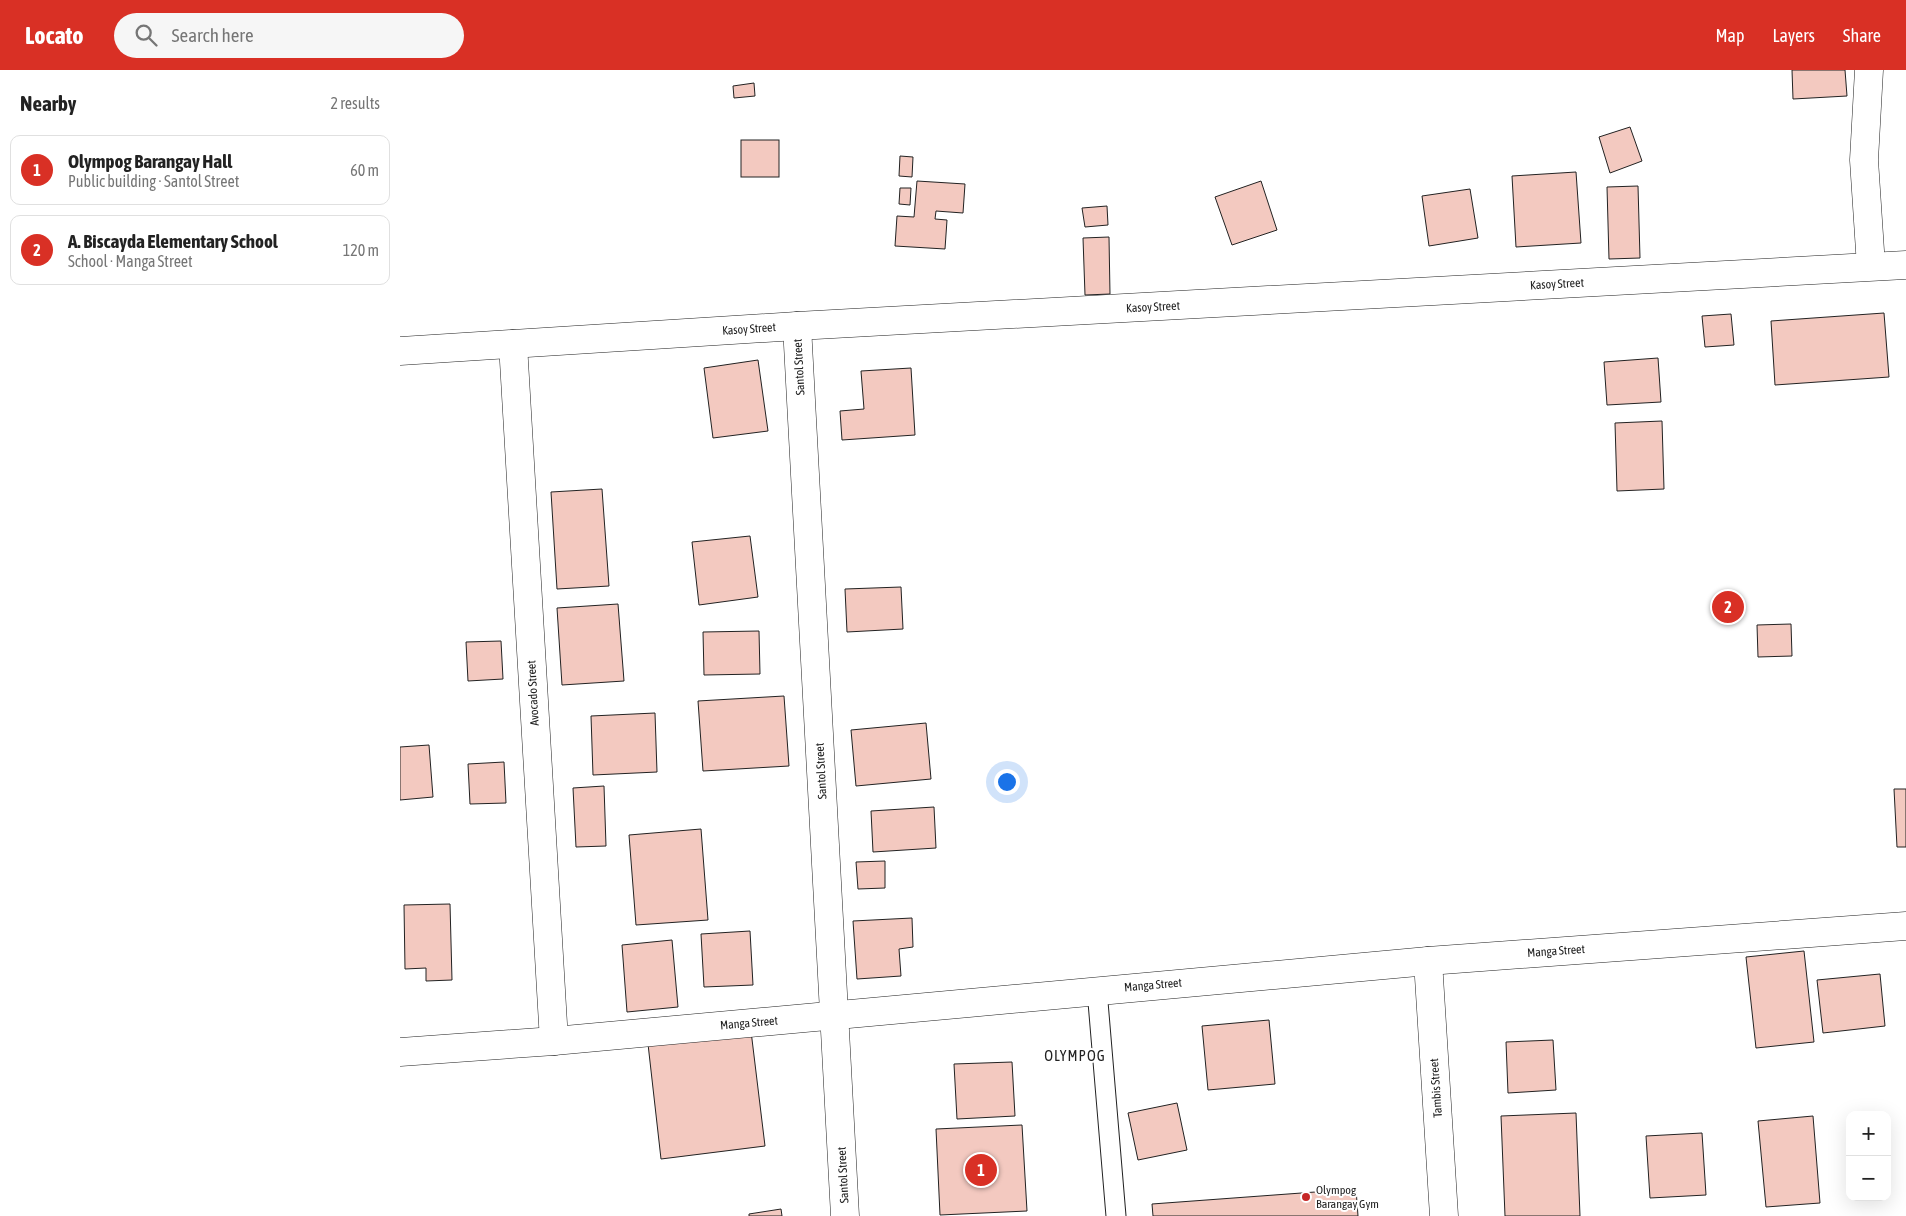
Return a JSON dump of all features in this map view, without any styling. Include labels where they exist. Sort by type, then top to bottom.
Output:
[{"type":"street","points":[[1869,70],[1864,160],[1871,266]]},
{"type":"street","name":"Kasoy Street","points":[[400,351],[797,326],[1906,264]]},
{"type":"street","name":"Santol Street","points":[[797,326],[845,1216]]},
{"type":"street","name":"Avocado Street","points":[[513,344],[554,1041]]},
{"type":"street","name":"Manga Street","points":[[400,1052],[554,1041],[1428,961],[1906,926]]},
{"type":"street","name":"Tambis Street","points":[[1428,961],[1444,1216]]},
{"type":"lane","points":[[1097,990],[1116,1216]]},
{"type":"building","points":[[1792,70],[1845,70],[1847,96],[1793,99]]},
{"type":"building","points":[[754,83],[755,96],[734,98],[733,86]]},
{"type":"building","points":[[1630,127],[1642,161],[1610,173],[1599,137]]},
{"type":"building","points":[[741,140],[779,140],[779,177],[741,177]]},
{"type":"building","points":[[900,156],[913,157],[912,177],[899,176]]},
{"type":"building","points":[[1576,172],[1581,243],[1516,247],[1512,176]]},
{"type":"building","points":[[917,181],[965,184],[963,213],[936,211],[935,219],[947,220],[945,249],[895,246],[897,216],[914,217]]},
{"type":"building","points":[[1261,181],[1277,230],[1232,245],[1215,197]]},
{"type":"building","points":[[1638,186],[1640,258],[1609,259],[1607,187]]},
{"type":"building","points":[[900,188],[911,188],[910,205],[899,204]]},
{"type":"building","points":[[1470,189],[1478,238],[1429,246],[1422,196]]},
{"type":"building","points":[[1107,206],[1108,225],[1085,227],[1082,208]]},
{"type":"building","points":[[1109,237],[1110,294],[1085,295],[1083,238]]},
{"type":"building","points":[[1884,313],[1889,377],[1775,385],[1771,321]]},
{"type":"building","points":[[1731,314],[1734,345],[1705,347],[1702,316]]},
{"type":"building","points":[[1658,358],[1661,402],[1607,405],[1604,362]]},
{"type":"building","points":[[758,360],[768,431],[713,438],[704,368]]},
{"type":"building","points":[[911,368],[915,435],[842,440],[840,411],[864,409],[861,371]]},
{"type":"building","points":[[1662,421],[1664,489],[1617,491],[1615,423]]},
{"type":"building","points":[[602,489],[609,586],[557,589],[551,492]]},
{"type":"building","points":[[750,536],[758,597],[699,605],[692,542]]},
{"type":"building","points":[[901,587],[903,629],[847,632],[845,589]]},
{"type":"building","points":[[618,604],[624,681],[562,685],[557,608]]},
{"type":"building","points":[[1791,624],[1792,656],[1758,657],[1757,625]]},
{"type":"building","points":[[759,631],[760,674],[704,675],[703,632]]},
{"type":"building","points":[[501,641],[503,679],[468,681],[466,642]]},
{"type":"building","points":[[784,696],[789,766],[703,771],[698,701]]},
{"type":"building","points":[[655,713],[657,772],[593,775],[591,716]]},
{"type":"building","points":[[926,723],[931,779],[856,786],[851,730]]},
{"type":"building","points":[[429,745],[433,797],[400,800],[400,747]]},
{"type":"building","points":[[504,762],[506,803],[470,804],[468,764]]},
{"type":"building","points":[[604,786],[606,846],[576,847],[573,788]]},
{"type":"building","points":[[1894,789],[1906,789],[1906,847],[1897,847]]},
{"type":"building","points":[[934,807],[936,848],[873,852],[871,811]]},
{"type":"building","points":[[701,829],[708,920],[636,925],[629,835]]},
{"type":"building","points":[[885,861],[885,888],[858,889],[856,862]]},
{"type":"building","points":[[450,904],[452,980],[426,981],[426,968],[405,969],[404,905]]},
{"type":"building","points":[[912,918],[913,947],[899,949],[901,976],[857,979],[853,921]]},
{"type":"building","points":[[750,931],[753,985],[704,987],[701,934]]},
{"type":"building","points":[[672,940],[678,1007],[627,1012],[622,945]]},
{"type":"building","points":[[1804,951],[1814,1042],[1756,1048],[1746,957]]},
{"type":"building","points":[[1880,974],[1885,1026],[1823,1033],[1817,980]]},
{"type":"building","points":[[1269,1020],[1275,1084],[1208,1090],[1202,1026]]},
{"type":"building","points":[[751,1031],[765,1146],[661,1159],[648,1044]]},
{"type":"building","points":[[1553,1040],[1556,1090],[1508,1093],[1506,1042]]},
{"type":"building","points":[[1012,1062],[1015,1116],[957,1119],[954,1064]]},
{"type":"building","points":[[1177,1103],[1187,1150],[1138,1160],[1128,1113]]},
{"type":"building","points":[[1576,1113],[1580,1216],[1505,1216],[1501,1116]]},
{"type":"building","points":[[1813,1116],[1820,1203],[1766,1207],[1758,1121]]},
{"type":"building","points":[[1022,1125],[1027,1211],[940,1215],[936,1129]]},
{"type":"building","points":[[1702,1133],[1706,1195],[1650,1198],[1646,1136]]},
{"type":"building","name":"Olympog Barangay Gym","points":[[1356,1189],[1358,1216],[1153,1216],[1152,1204]]},
{"type":"building","points":[[781,1209],[782,1216],[749,1216],[749,1214]]},
{"type":"place","name":"A. Biscayda Elementary School","points":[[1728,607]]},
{"type":"place","name":"Olympog Barangay Hall","points":[[981,1170]]},
{"type":"place","name":"Olympog Barangay Gym","points":[[1306,1197]]},
{"type":"district","name":"OLYMPOG","points":[[1075,1055]]}]
